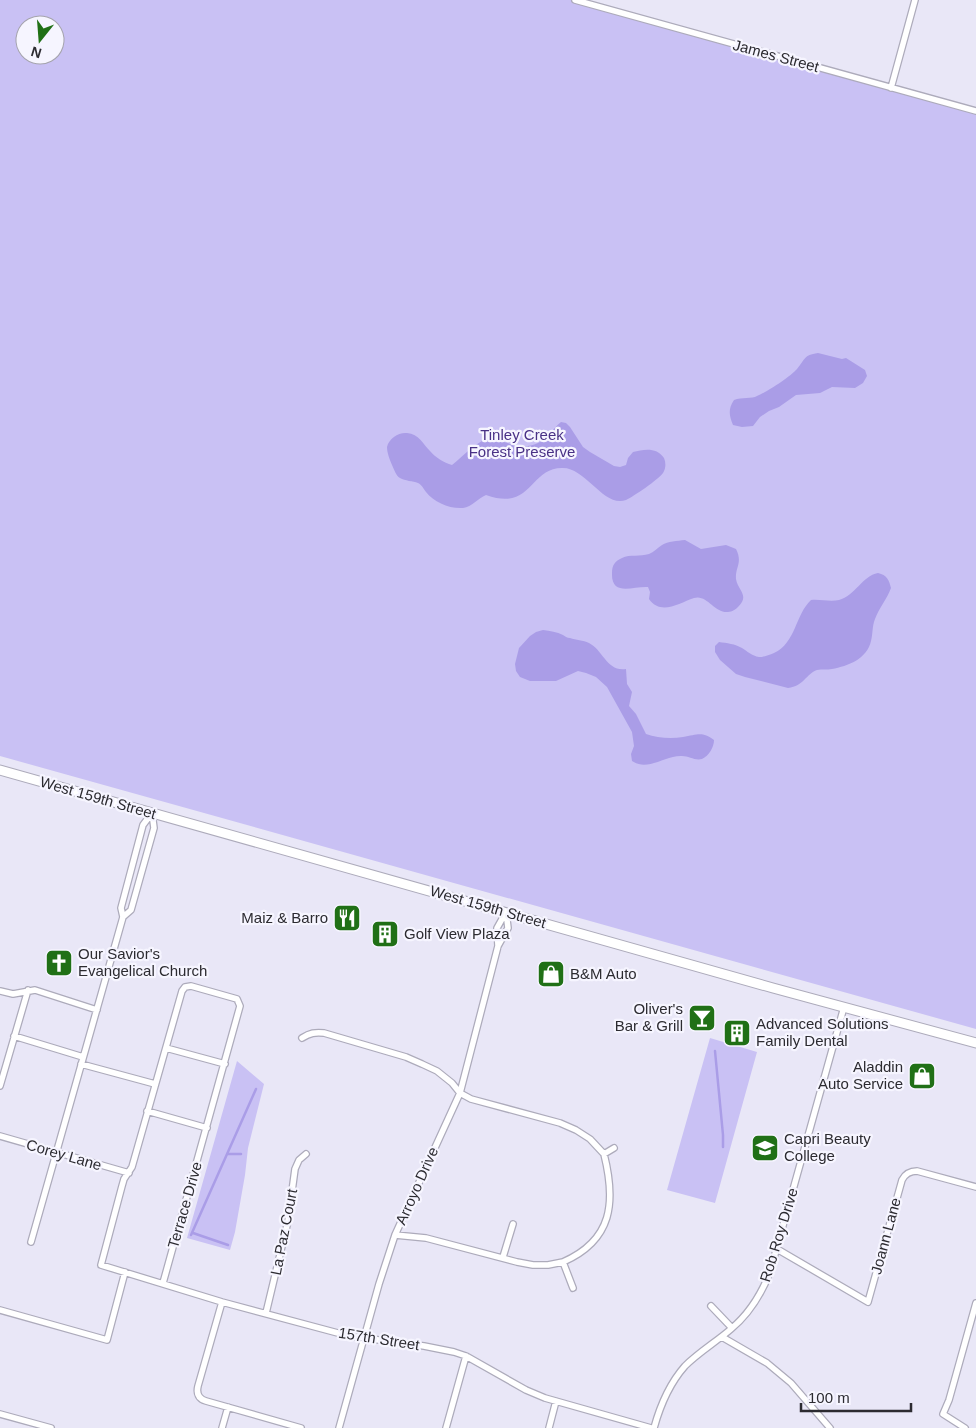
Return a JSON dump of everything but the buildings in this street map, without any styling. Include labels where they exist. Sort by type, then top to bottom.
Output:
[{"type":"main road","name":"West 159th Street","points":[[0,770],[976,1043]]},
{"type":"street","name":"James Street","points":[[575,0],[976,111]]},
{"type":"street","points":[[891,88],[915,0]]},
{"type":"street","points":[[123,917],[131,910],[154,828],[152,813]]},
{"type":"street","points":[[31,1242],[123,917],[121,908],[143,825],[152,813]]},
{"type":"street","name":"Arroyo Drive","points":[[498,946],[497,928],[506,912]]},
{"type":"street","name":"Arroyo Drive","points":[[339,1428],[363,1338],[395,1235],[460,1093],[498,946],[508,928],[506,912]]},
{"type":"street","name":"Terrace Drive","points":[[101,1265],[124,1179],[132,1167],[183,989],[191,986],[237,999],[240,1006],[225,1064],[163,1283]]},
{"type":"street","points":[[0,1086],[28,990]]},
{"type":"street","points":[[0,991],[13,994],[35,990],[97,1010]]},
{"type":"street","name":"Rob Roy Drive","points":[[652,1428],[664,1398],[676,1378],[692,1360],[748,1313],[758,1298],[770,1272],[844,1007]]},
{"type":"street","points":[[302,1038],[316,1032],[324,1033],[406,1057],[437,1071],[452,1083],[460,1093],[471,1099],[560,1123],[576,1130],[590,1139],[604,1154],[609,1174],[610,1192],[610,1205],[607,1217],[592,1242],[576,1256],[562,1262],[548,1265],[533,1265],[426,1238],[395,1235]]},
{"type":"street","points":[[14,1036],[83,1057]]},
{"type":"street","points":[[166,1048],[225,1064]]},
{"type":"street","points":[[81,1064],[156,1084]]},
{"type":"street","points":[[147,1111],[207,1128]]},
{"type":"street","name":"Corey Lane","points":[[0,1136],[129,1172]]},
{"type":"street","points":[[604,1154],[614,1148]]},
{"type":"street","name":"La Paz Court","points":[[266,1313],[288,1221],[295,1169],[299,1160],[306,1154]]},
{"type":"street","name":"Joann Lane","points":[[777,1249],[868,1302],[902,1180],[908,1173],[917,1171],[976,1187]]},
{"type":"street","points":[[503,1257],[513,1224]]},
{"type":"street","points":[[562,1262],[573,1288]]},
{"type":"street","name":"157th Street","points":[[101,1265],[222,1302],[349,1336],[432,1347],[466,1356],[526,1390],[556,1401],[652,1428]]},
{"type":"street","points":[[0,1310],[107,1340],[125,1272]]},
{"type":"street","points":[[222,1302],[197,1392],[200,1398],[302,1428]]},
{"type":"street","points":[[965,1428],[943,1414],[949,1400],[976,1303]]},
{"type":"street","points":[[711,1306],[732,1328]]},
{"type":"street","points":[[722,1336],[767,1363],[791,1383],[830,1428]]},
{"type":"street","points":[[446,1428],[466,1356]]},
{"type":"street","points":[[549,1428],[556,1401]]},
{"type":"street","points":[[222,1428],[228,1407]]},
{"type":"street","points":[[0,1414],[51,1428]]},
{"type":"green space","name":"Tinley Creek Forest Preserve","points":[[0,0],[572,0],[976,114],[976,1029],[0,756]]},
{"type":"green space","points":[[710,1038],[757,1052],[715,1203],[667,1190]]},
{"type":"green space","points":[[237,1061],[264,1084],[248,1148],[235,1232],[230,1250],[187,1238]]},
{"type":"shaded area","points":[[818,353],[842,359],[846,358],[865,370],[867,376],[863,383],[855,388],[832,387],[820,393],[796,395],[760,417],[753,426],[742,427],[733,425],[730,412],[734,400],[755,397],[766,391],[794,372],[805,358]]},
{"type":"shaded area","points":[[561,422],[566,423],[570,427],[583,447],[614,466],[626,465],[628,458],[633,452],[654,450],[664,458],[664,471],[661,476],[626,500],[618,501],[610,498],[579,474],[563,468],[543,474],[522,494],[513,498],[501,499],[486,495],[469,506],[458,508],[438,502],[429,496],[416,482],[399,477],[392,465],[387,447],[395,436],[404,433],[411,434],[418,437],[437,458],[452,465],[482,441],[495,439],[515,445],[530,446],[545,439]]},
{"type":"shaded area","points":[[685,540],[701,549],[726,545],[736,549],[739,561],[736,579],[743,599],[736,609],[723,612],[699,597],[670,607],[659,607],[649,599],[650,592],[648,587],[624,589],[615,585],[612,570],[617,560],[628,556],[649,554],[664,544]]},
{"type":"shaded area","points":[[878,573],[887,578],[891,588],[873,624],[869,647],[861,657],[850,664],[832,669],[817,670],[798,685],[788,688],[736,674],[720,660],[715,652],[715,646],[719,642],[737,646],[759,657],[774,653],[787,643],[802,613],[811,600],[836,601],[845,598],[867,578]]},
{"type":"shaded area","points":[[543,630],[556,632],[568,638],[589,643],[614,667],[626,669],[627,684],[632,692],[629,706],[636,714],[646,734],[669,738],[699,734],[706,735],[714,740],[709,754],[702,759],[676,756],[644,765],[632,761],[631,754],[634,746],[632,732],[607,687],[596,677],[578,671],[556,681],[530,681],[520,677],[516,671],[515,664],[519,648],[530,636]]},
{"type":"waterway","points":[[715,1051],[723,1147]]},
{"type":"waterway","points":[[191,1235],[256,1089]]},
{"type":"waterway","points":[[227,1154],[241,1154]]},
{"type":"waterway","points":[[193,1233],[228,1245]]},
{"type":"place","name":"Maiz & Barro","points":[[347,918]]},
{"type":"place","name":"Golf View Plaza","points":[[385,934]]},
{"type":"place","name":"Our Savior's Evangelical Church","points":[[59,963]]},
{"type":"place","name":"B&M Auto","points":[[551,974]]},
{"type":"place","name":"Oliver's Bar & Grill","points":[[702,1018]]},
{"type":"place","name":"Advanced Solutions Family Dental","points":[[737,1033]]},
{"type":"place","name":"Aladdin Auto Service","points":[[922,1076]]},
{"type":"place","name":"Capri Beauty College","points":[[765,1148]]}]
